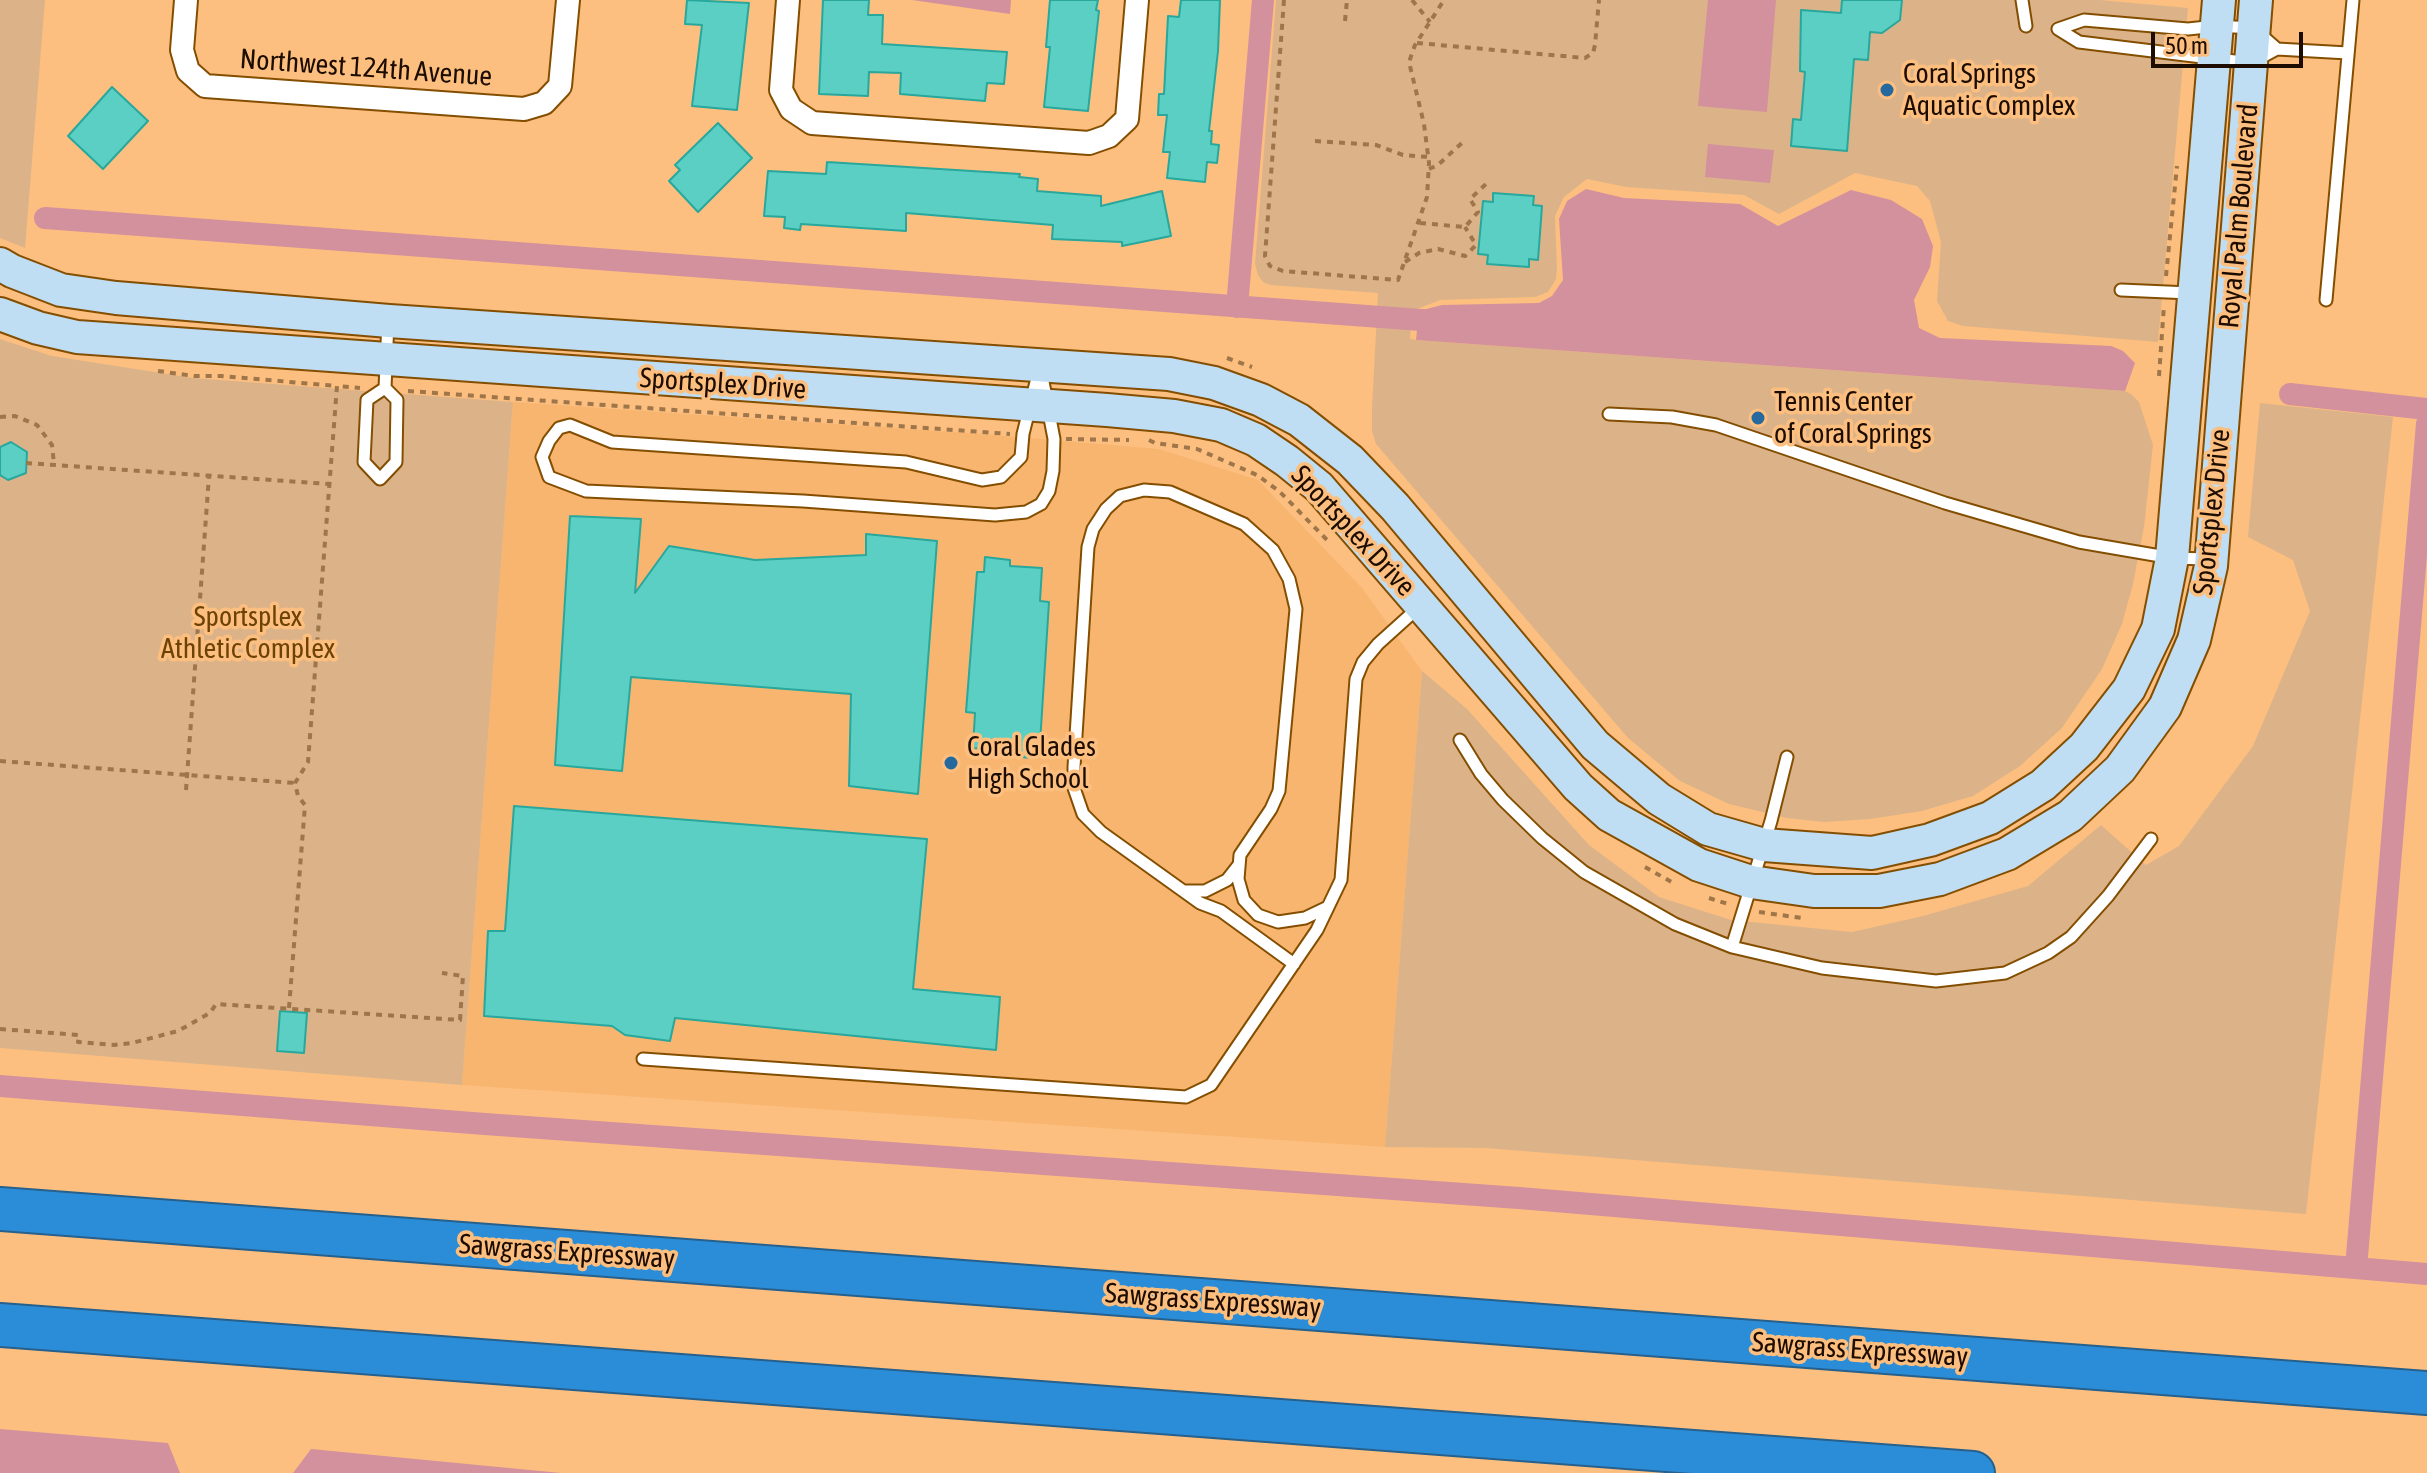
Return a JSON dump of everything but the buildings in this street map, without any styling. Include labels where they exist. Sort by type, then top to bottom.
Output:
[{"type":"highway","name":"Sawgrass Expressway","points":[[0,1209],[2427,1393]]},
{"type":"highway","points":[[0,1325],[1973,1473]]},
{"type":"street","name":"Northwest 124th Avenue","points":[[186,0],[182,50],[188,71],[205,86],[524,109],[544,103],[560,86],[568,0]]},
{"type":"street","points":[[788,0],[781,90],[791,109],[812,123],[1089,143],[1109,136],[1127,119],[1137,0]]},
{"type":"street","name":"Royal Palm Boulevard","points":[[2188,381],[2218,13]]},
{"type":"street","name":"Royal Palm Boulevard","points":[[2225,384],[2259,35]]},
{"type":"street","name":"Sportsplex Drive","points":[[0,264],[61,290],[116,298],[389,321],[1169,374],[1214,383],[1261,400],[1299,420],[1350,460],[1395,507],[1595,745],[1659,799],[1708,829],[1764,845],[1872,853],[1930,840],[1990,818],[2043,785],[2084,747],[2129,689],[2158,629],[2172,558],[2188,381]]},
{"type":"street","name":"Sportsplex Drive","points":[[0,314],[38,328],[77,337],[385,382],[1034,415],[1106,425],[1174,416],[1221,425],[1256,440],[1319,487],[1578,787],[1609,815],[1749,895],[1879,891],[1940,879],[2007,854],[2070,816],[2120,769],[2165,707],[2194,640],[2211,559],[2225,384]]},
{"type":"lane","points":[[2022,0],[2026,26]]},
{"type":"lane","points":[[2326,300],[2353,0]]},
{"type":"lane","points":[[2259,35],[2213,59],[2079,42],[2058,29],[2084,20],[2188,29],[2218,13],[2259,35],[2348,53]]},
{"type":"lane","points":[[2121,290],[2195,293]]},
{"type":"lane","points":[[385,382],[367,400],[364,462],[380,479],[396,462],[397,400],[385,382],[389,321]]},
{"type":"lane","points":[[1040,366],[1034,415],[1021,457],[1001,477],[982,480],[906,462],[612,442],[570,425],[559,428],[542,457],[549,477],[586,491],[819,502],[995,515],[1026,512],[1041,504],[1049,491],[1054,439],[1034,415],[1040,366]]},
{"type":"lane","points":[[1609,414],[1672,417],[1716,425],[1975,512],[2079,542],[2172,558],[2211,559]]},
{"type":"lane","points":[[1294,964],[1221,911],[1200,903],[1101,832],[1083,814],[1074,788],[1088,547],[1093,529],[1106,509],[1120,496],[1144,490],[1170,492],[1244,524],[1273,550],[1289,579],[1296,609],[1279,791],[1271,809],[1240,855],[1238,879],[1244,900],[1258,915],[1278,922],[1305,918],[1328,907]]},
{"type":"lane","points":[[643,1059],[1186,1097],[1211,1085],[1317,930],[1341,880],[1356,679],[1363,662],[1378,644],[1422,604]]},
{"type":"lane","points":[[1460,740],[1481,774],[1503,800],[1542,838],[1584,872],[1675,924],[1732,947],[1822,968],[1936,981],[2005,973],[2048,953],[2071,937],[2108,896],[2151,839]]},
{"type":"lane","points":[[1732,947],[1787,757]]},
{"type":"lane","points":[[1184,891],[1205,891],[1227,880],[1239,865]]},
{"type":"path","points":[[1284,0],[1265,256],[1270,266],[1283,271],[1398,280],[1420,223],[1427,197],[1429,169],[1424,124],[1409,62],[1444,0]]},
{"type":"path","points":[[1345,21],[1347,0]]},
{"type":"path","points":[[1412,0],[1430,22]]},
{"type":"path","points":[[1417,43],[1585,58],[1593,53],[1595,45],[1599,0]]},
{"type":"path","points":[[1315,141],[1376,145],[1403,155],[1429,157]]},
{"type":"path","points":[[1429,169],[1438,165],[1464,141]]},
{"type":"path","points":[[1465,227],[1478,212],[1470,199],[1486,184]]},
{"type":"path","points":[[1420,223],[1465,227]]},
{"type":"path","points":[[1403,263],[1419,253],[1438,249],[1465,256],[1476,245],[1465,227]]},
{"type":"path","points":[[1218,357],[1233,359],[1259,370]]},
{"type":"path","points":[[289,1008],[305,805],[298,796],[295,783],[308,762],[337,386],[385,382],[1034,415]]},
{"type":"path","points":[[0,417],[15,416],[37,425],[52,445],[54,464]]},
{"type":"path","points":[[1054,439],[1106,425],[1124,441],[1134,438]]},
{"type":"path","points":[[1144,437],[1155,443],[1197,449],[1257,475],[1279,491],[1338,552]]},
{"type":"path","points":[[26,463],[329,484]]},
{"type":"path","points":[[186,790],[209,476]]},
{"type":"path","points":[[0,761],[295,783]]},
{"type":"path","points":[[1640,864],[1683,888]]},
{"type":"path","points":[[1696,893],[1749,895],[1777,916],[1812,918]]},
{"type":"path","points":[[0,1029],[79,1035],[78,1042],[114,1045],[153,1039],[178,1031],[210,1013],[216,1004],[460,1020],[463,976],[442,973]]},
{"type":"shaded area","points":[[912,0],[1011,0],[1010,14]]},
{"type":"shaded area","points":[[1708,0],[1776,0],[1767,112],[1698,106]]},
{"type":"shaded area","points":[[1708,144],[1774,150],[1770,183],[1705,177]]},
{"type":"shaded area","points":[[1586,189],[1624,198],[1740,204],[1778,226],[1851,190],[1891,200],[1922,219],[1933,246],[1930,267],[1914,300],[1919,328],[1940,338],[2111,346],[2123,351],[2135,363],[2125,391],[1416,340],[1419,311],[1442,305],[1539,303],[1552,296],[1563,280],[1559,219],[1567,201]]},
{"type":"shaded area","name":"Coral Glades High School","points":[[513,402],[1159,449],[1258,480],[1362,588],[1422,671],[1385,1147],[462,1085]]},
{"type":"shaded area","points":[[0,1429],[168,1443],[180,1473],[0,1473]]},
{"type":"shaded area","points":[[311,1449],[561,1473],[293,1473]]},
{"type":"green space","points":[[0,0],[45,0],[25,248],[0,238]]},
{"type":"green space","name":"Tennis Center of Coral Springs","points":[[1276,0],[2100,0],[2188,8],[2158,342],[1963,326],[1948,321],[1937,301],[1941,242],[1930,201],[1917,186],[1855,173],[1779,214],[1744,195],[1626,187],[1587,179],[1564,197],[1555,216],[1557,269],[1556,279],[1548,292],[1535,297],[1440,300],[1412,311],[1410,339],[1416,340],[2125,391],[2131,394],[2139,402],[2153,445],[2144,527],[2133,584],[2122,624],[2102,669],[2062,728],[2020,766],[1973,796],[1922,811],[1824,822],[1787,818],[1729,804],[1680,781],[1628,738],[1376,444],[1372,431],[1372,409],[1378,293],[1270,285],[1258,275],[1255,264]]},
{"type":"green space","name":"Sportsplex Athletic Complex","points":[[0,339],[52,356],[193,378],[513,402],[462,1085],[0,1048]]},
{"type":"green space","points":[[2260,403],[2393,417],[2306,1214],[1485,1148],[1385,1147],[1422,671],[1467,709],[1589,845],[1659,897],[1731,920],[1852,932],[1923,916],[2028,886],[2101,825],[2146,865],[2179,846],[2253,746],[2310,611],[2293,560],[2248,537]]},
{"type":"waterway","points":[[1237,307],[1263,0]]},
{"type":"waterway","points":[[45,218],[1448,322]]},
{"type":"waterway","points":[[2290,394],[2427,409]]},
{"type":"waterway","points":[[2356,1268],[2427,424]]},
{"type":"waterway","points":[[0,1086],[1519,1198],[2427,1274]]},
{"type":"place","name":"Coral Springs Aquatic Complex","points":[[1887,90]]},
{"type":"place","name":"Tennis Center of Coral Springs","points":[[1758,418]]},
{"type":"place","name":"Coral Glades High School","points":[[951,763]]}]
